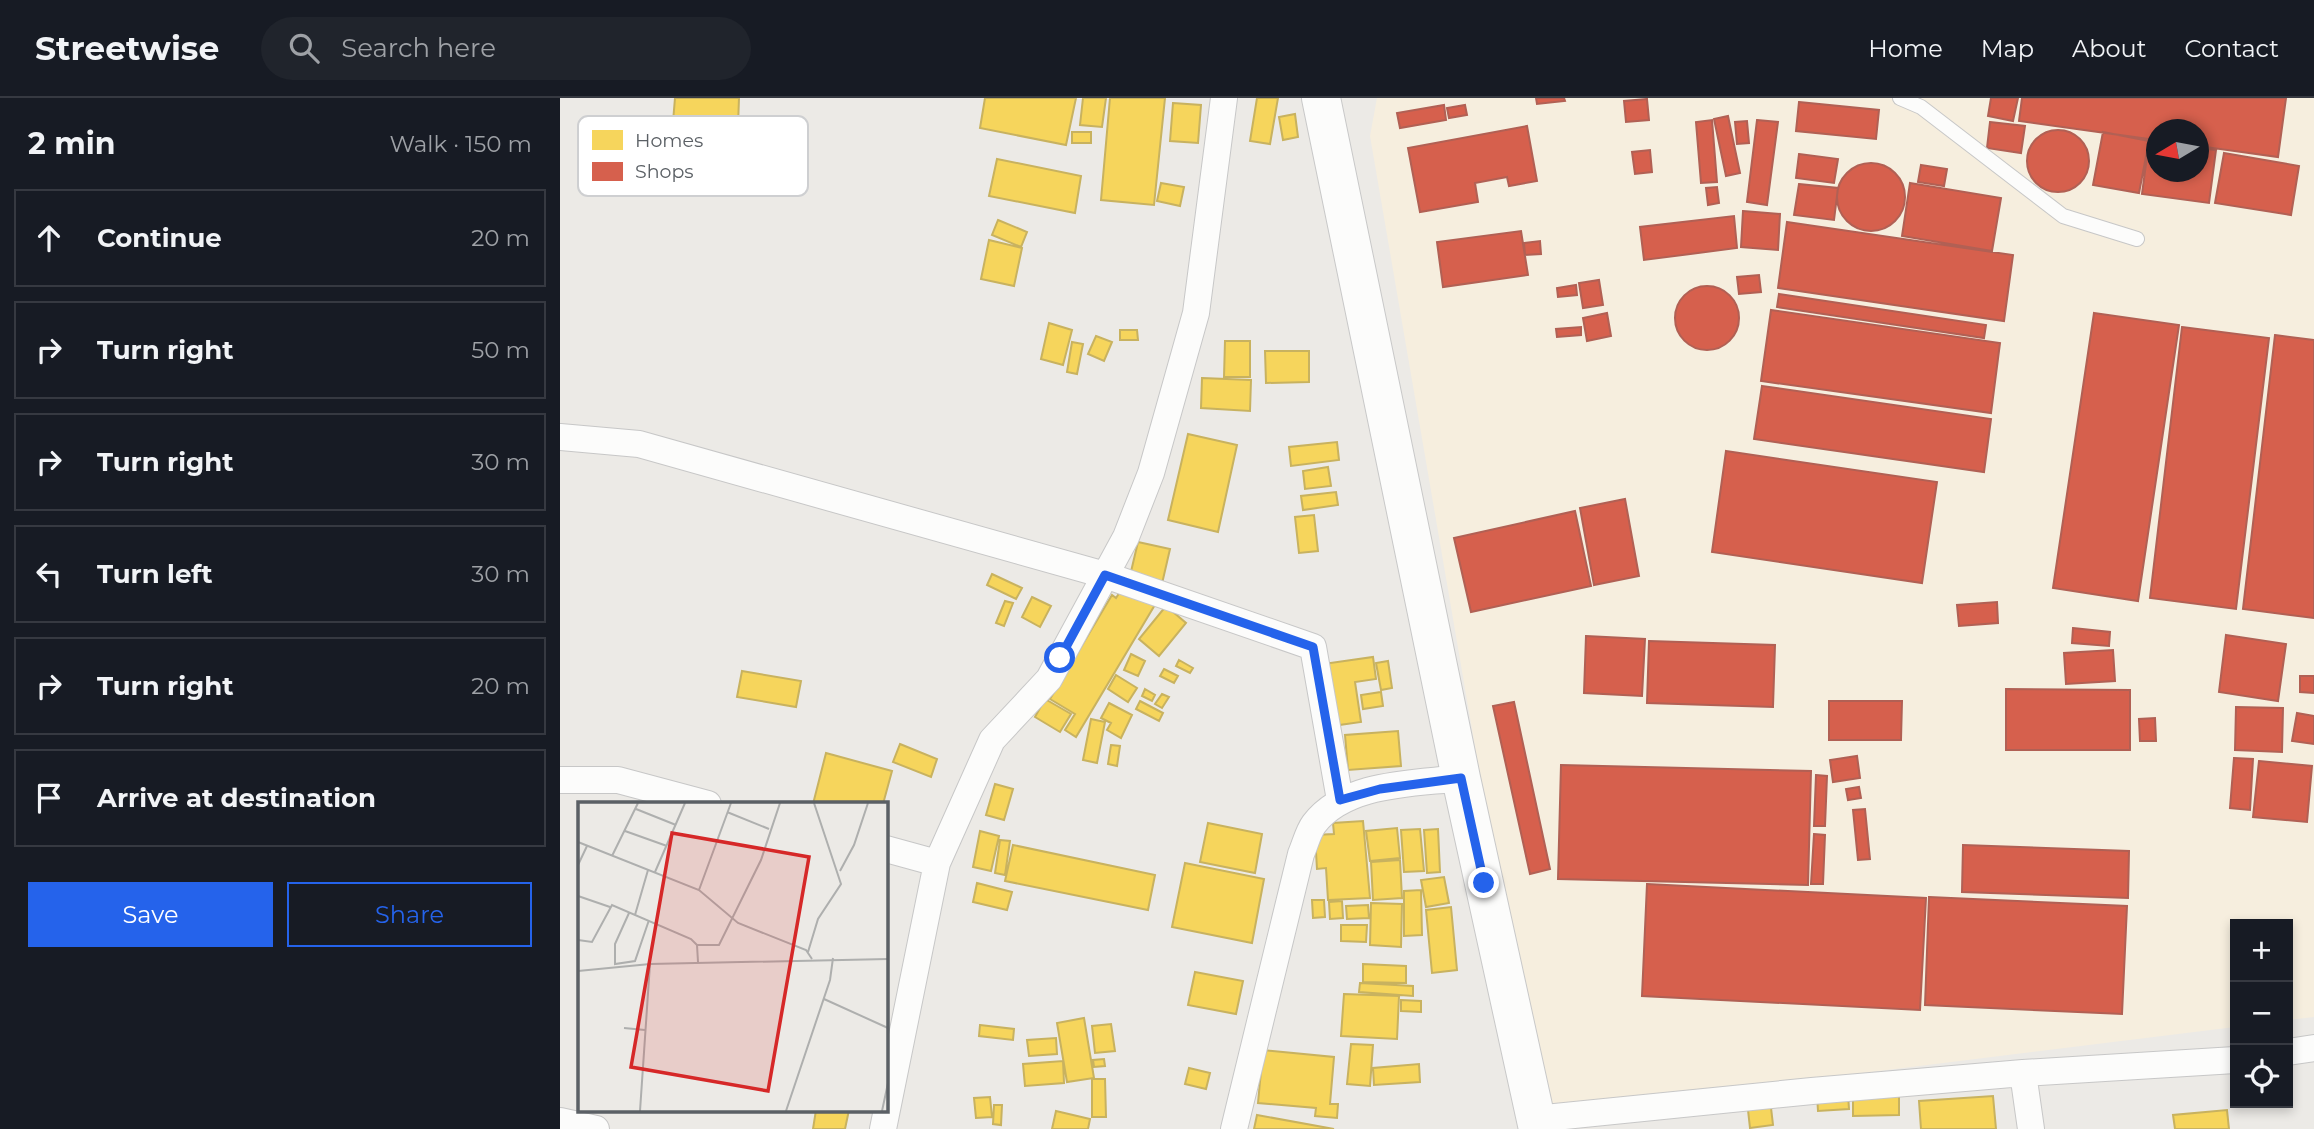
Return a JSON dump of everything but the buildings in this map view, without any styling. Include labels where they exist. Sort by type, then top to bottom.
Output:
[{"type":"street","points":[[887,1109],[937,863],[992,740],[1049,679],[1126,537],[1151,473],[1196,313],[1224,98]]},
{"type":"street","points":[[1321,98],[1461,778],[1537,1124],[1825,1090],[2023,1073],[2230,1060]]},
{"type":"street","points":[[560,437],[639,444],[1105,575],[1313,647],[1340,800]]},
{"type":"street","points":[[1234,1129],[1301,854],[1314,824],[1340,800],[1380,789],[1461,778]]},
{"type":"street","points":[[560,780],[618,780],[704,802]]},
{"type":"street","points":[[887,849],[937,863]]},
{"type":"street","points":[[2293,1051],[2314,1048]]},
{"type":"street","points":[[2023,1073],[2031,1129]]},
{"type":"street","points":[[560,1121],[596,1129]]},
{"type":"lane","points":[[1900,98],[1921,107],[2063,216],[2137,239]]},
{"type":"shaded area","points":[[1377,98],[2314,98],[2314,1017],[2293,1019],[2293,919],[2230,919],[2230,1028],[1538,1113],[1370,136]]},
{"type":"route","points":[[1060,658],[1105,575],[1313,647],[1340,800],[1380,789],[1461,778],[1484,883]]}]
